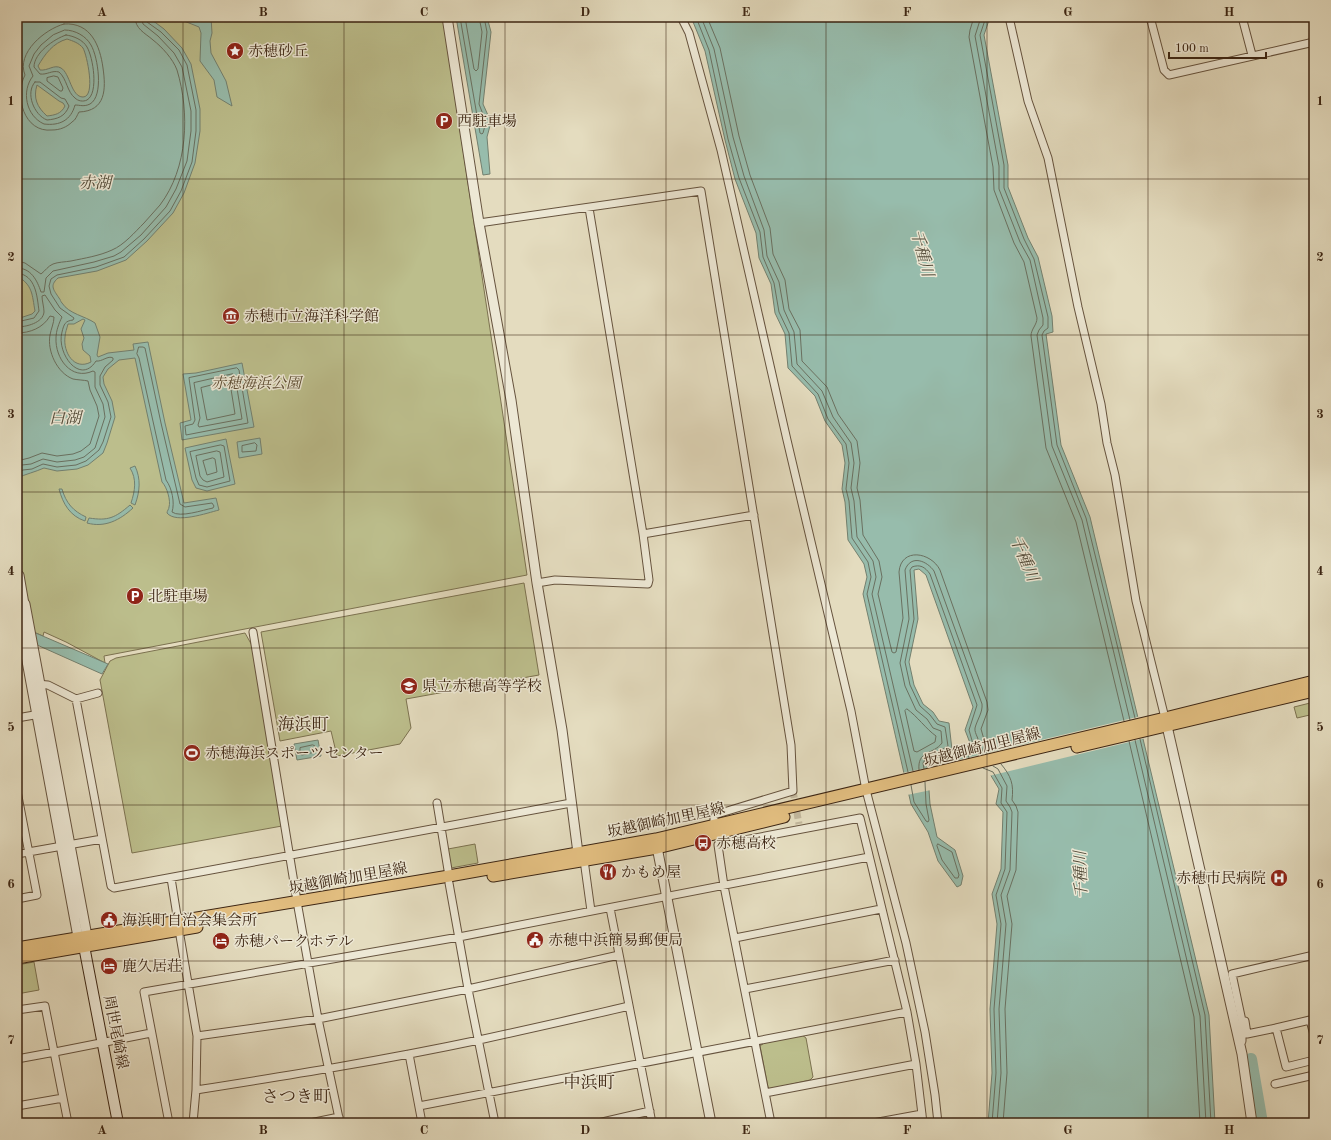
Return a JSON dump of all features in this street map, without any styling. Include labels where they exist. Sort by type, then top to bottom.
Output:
[{"type":"main road","name":"坂越御崎加里屋線","points":[[1162,723],[1314,681]]},
{"type":"main road","name":"坂越御崎加里屋線","points":[[17,948],[178,926],[298,904],[449,880],[656,844],[1162,723],[1314,691]]},
{"type":"main road","name":"坂越御崎加里屋線","points":[[17,958],[83,940]]},
{"type":"main road","name":"周世尾崎線","points":[[83,940],[118,1123]]},
{"type":"street","points":[[447,17],[480,223],[511,400],[537,583],[562,730],[572,803],[592,911]]},
{"type":"street","points":[[681,17],[689,33],[721,150],[918,994],[931,1067],[938,1123]]},
{"type":"street","points":[[1009,17],[1028,101],[1048,158],[1080,314],[1101,404],[1107,443],[1115,475],[1136,601],[1162,723],[1242,1054],[1252,1123]]},
{"type":"street","points":[[1150,17],[1164,70],[1169,75],[1314,42]]},
{"type":"street","points":[[1242,17],[1252,55]]},
{"type":"street","points":[[480,223],[701,191],[791,745],[793,791],[714,815],[724,886],[770,1123]]},
{"type":"street","points":[[537,583],[555,580],[648,584],[649,580],[643,534],[590,208]]},
{"type":"street","points":[[643,534],[754,515]]},
{"type":"street","points":[[17,573],[20,576],[22,583],[20,624],[28,644],[36,684],[83,940]]},
{"type":"street","points":[[17,593],[20,590],[22,583]]},
{"type":"street","points":[[21,603],[30,628],[28,644]]},
{"type":"street","points":[[253,632],[308,964],[339,1120],[310,1123]]},
{"type":"street","points":[[36,684],[48,685],[76,699],[98,693]]},
{"type":"street","points":[[76,699],[111,886],[114,888],[572,803]]},
{"type":"street","points":[[17,718],[41,714]]},
{"type":"street","points":[[17,791],[19,808],[30,852],[37,896],[17,899]]},
{"type":"street","points":[[437,803],[468,989],[495,1123]]},
{"type":"street","points":[[718,845],[799,827],[860,818],[907,1012],[916,1064],[923,1123]]},
{"type":"street","points":[[17,854],[102,839]]},
{"type":"street","points":[[656,844],[711,1123]]},
{"type":"street","points":[[169,1123],[144,992],[459,937],[869,857]]},
{"type":"street","points":[[171,878],[197,1036],[196,1090],[193,1123]]},
{"type":"street","points":[[610,908],[652,1123]]},
{"type":"street","points":[[735,938],[881,909]]},
{"type":"street","points":[[197,1036],[318,1018],[468,989],[619,955]]},
{"type":"street","points":[[1242,1054],[1242,1021],[1232,974],[1314,955]]},
{"type":"street","points":[[745,989],[895,960]]},
{"type":"street","points":[[1237,1000],[1241,1002],[1247,1034],[1312,1019],[1314,1035]]},
{"type":"street","points":[[17,1010],[45,1006],[68,1123]]},
{"type":"street","points":[[196,1090],[329,1069],[409,1054],[479,1040],[629,1006]]},
{"type":"street","points":[[419,1106],[640,1062],[907,1012]]},
{"type":"street","points":[[1276,1028],[1286,1066],[1314,1060]]},
{"type":"street","points":[[17,1058],[151,1033]]},
{"type":"street","points":[[409,1054],[422,1123]]},
{"type":"street","points":[[765,1092],[916,1064]]},
{"type":"street","points":[[1275,1084],[1314,1075]]},
{"type":"street","points":[[17,1106],[63,1098]]},
{"type":"street","points":[[598,1123],[650,1111]]},
{"type":"street","points":[[873,1123],[922,1114]]},
{"type":"green space","name":"赤穂海浜公園","points":[[17,17],[443,17],[527,575],[104,656],[105,663],[44,632],[43,636],[17,625]]},
{"type":"green space","points":[[524,583],[539,675],[406,699],[411,728],[400,744],[337,756],[331,731],[280,741],[261,632]]},
{"type":"green space","name":"赤穂海浜スポーツセンター","points":[[245,633],[254,649],[282,826],[132,853],[100,680],[110,661],[116,658]]},
{"type":"green space","points":[[1314,702],[1314,714],[1297,718],[1294,707]]},
{"type":"green space","points":[[475,844],[478,863],[451,868],[448,849]]},
{"type":"green space","points":[[34,962],[39,990],[17,994],[17,965]]},
{"type":"green space","points":[[802,1035],[806,1038],[813,1077],[810,1080],[770,1089],[768,1087],[760,1046],[764,1043]]},
{"type":"water","name":"赤湖","points":[[17,17],[148,17],[164,29],[182,48],[191,64],[200,109],[200,131],[195,163],[184,193],[173,213],[147,241],[126,260],[97,271],[58,278],[54,283],[53,288],[65,307],[95,323],[100,337],[98,357],[108,353],[134,350],[133,344],[148,342],[184,503],[216,498],[219,510],[184,518],[177,518],[167,513],[169,508],[169,498],[162,482],[135,358],[119,360],[108,369],[103,377],[104,384],[112,401],[115,417],[103,453],[88,465],[77,469],[57,471],[44,468],[17,478],[17,319],[32,314],[35,311],[29,287],[17,276]],"holes":[[[67,39],[76,42],[81,46],[87,59],[90,83],[87,95],[83,97],[76,93],[67,75],[61,68],[56,67],[40,70],[38,66],[50,50],[58,43]],[[37,85],[63,103],[65,106],[62,111],[58,114],[47,116],[38,106],[35,94]],[[83,319],[85,320],[81,329],[84,338],[82,344],[83,350],[90,356],[91,362],[79,364],[75,362],[68,354],[65,343],[65,334],[68,324],[74,324]]]},
{"type":"water","points":[[182,17],[196,17],[204,21],[206,17],[211,17],[211,53],[226,81],[232,106],[217,97],[214,80],[200,61],[201,33],[199,27],[184,21]]},
{"type":"water","points":[[456,17],[487,17],[491,32],[483,104],[491,122],[487,137],[490,174],[483,175]]},
{"type":"water","name":"千種川","points":[[691,17],[990,17],[984,35],[1008,165],[1008,187],[1028,238],[1038,257],[1052,316],[1053,332],[1046,334],[1061,445],[1090,517],[1209,1015],[1215,1123],[988,1123],[992,1073],[990,1009],[997,924],[992,894],[1001,869],[1003,812],[996,804],[999,789],[990,774],[961,765],[957,750],[970,743],[965,730],[973,707],[926,575],[919,569],[914,570],[918,619],[909,662],[914,685],[923,704],[933,712],[939,721],[949,723],[952,750],[927,763],[930,804],[937,837],[955,850],[963,876],[961,885],[957,887],[938,861],[928,832],[911,804],[863,594],[867,577],[864,564],[848,540],[845,502],[842,489],[845,463],[842,445],[825,421],[815,396],[788,368],[785,334],[775,313],[771,284],[759,258],[756,233],[735,179],[705,51]]},
{"type":"water","points":[[242,363],[254,427],[182,440],[180,423],[191,420],[183,374],[196,373]]},
{"type":"water","points":[[260,438],[262,454],[239,458],[237,442]]},
{"type":"water","points":[[226,439],[235,484],[207,491],[196,488],[192,480],[185,448]]},
{"type":"water","points":[[135,466],[139,485],[135,505],[131,503],[135,485],[134,476],[130,468]]},
{"type":"water","points":[[59,489],[62,489],[71,506],[77,512],[86,517],[85,521],[71,513],[63,500]]},
{"type":"water","points":[[130,505],[133,508],[112,522],[106,524],[87,523],[89,518],[111,518]]},
{"type":"water","points":[[17,625],[108,664],[102,674],[17,636]]},
{"type":"water","points":[[318,740],[321,756],[297,760],[294,744]]},
{"type":"pier","points":[[1141,716],[1146,738],[989,776],[959,766],[958,760]]},
{"type":"pier","points":[[930,767],[931,790],[907,795],[902,773]]},
{"type":"waterway","points":[[1251,1059],[1262,1123]]},
{"type":"tunnel","points":[[793,791],[799,824]]},
{"type":"place","name":"赤穂砂丘","points":[[235,51]]},
{"type":"place","name":"西駐車場","points":[[444,121]]},
{"type":"place","name":"赤穂市立海洋科学館","points":[[231,316]]},
{"type":"place","name":"北駐車場","points":[[135,596]]},
{"type":"place","name":"県立赤穂高等学校","points":[[409,686]]},
{"type":"place","name":"赤穂海浜スポーツセンター","points":[[192,753]]},
{"type":"place","name":"赤穂高校","points":[[703,843]]},
{"type":"place","name":"かもめ屋","points":[[608,872]]},
{"type":"place","name":"赤穂市民病院","points":[[1279,878]]},
{"type":"place","name":"海浜町自治会集会所","points":[[109,920]]},
{"type":"place","name":"赤穂中浜簡易郵便局","points":[[535,940]]},
{"type":"place","name":"赤穂パークホテル","points":[[221,941]]},
{"type":"place","name":"鹿久居荘","points":[[109,966]]},
{"type":"district","name":"海浜町","points":[[303,724]]},
{"type":"district","name":"中浜町","points":[[589,1082]]},
{"type":"district","name":"さつき町","points":[[296,1096]]},
{"type":"water label","name":"白湖","points":[[65,417]]}]
